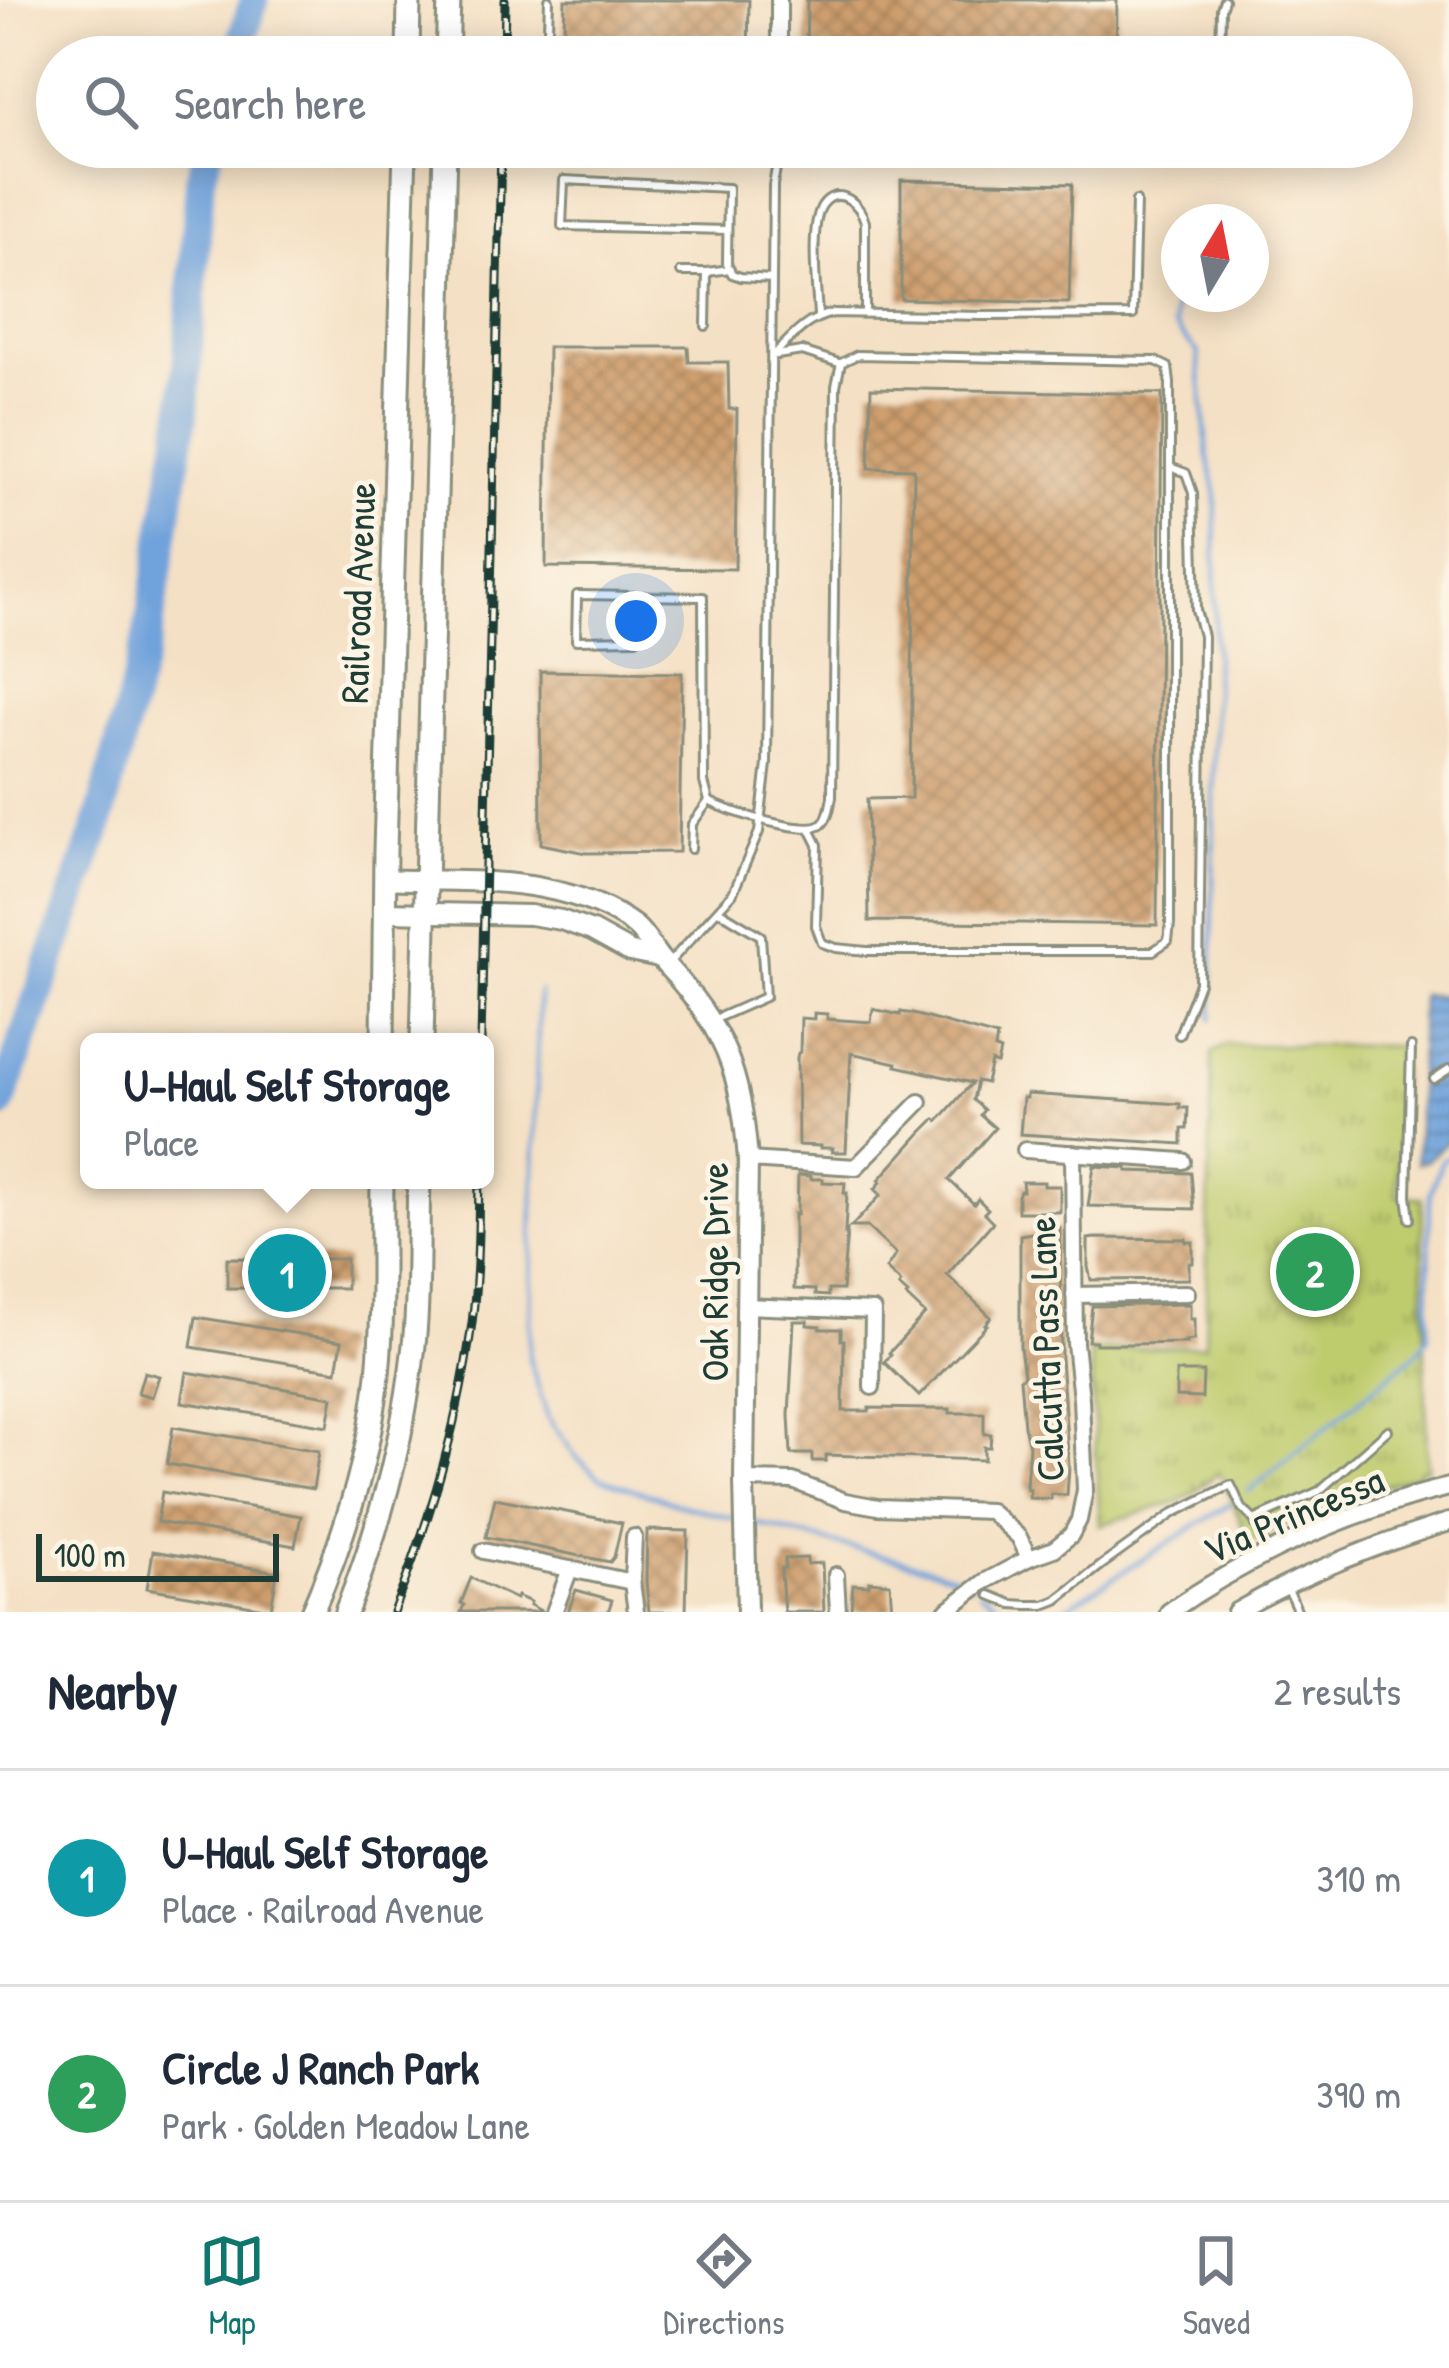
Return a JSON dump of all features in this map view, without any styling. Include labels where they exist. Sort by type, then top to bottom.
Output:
[{"type":"main road","points":[[408,36],[409,0]]},
{"type":"main road","points":[[448,36],[449,0]]},
{"type":"main road","name":"Railroad Avenue","points":[[382,1033],[404,168]]},
{"type":"main road","name":"Railroad Avenue","points":[[422,1033],[444,168]]},
{"type":"main road","name":"Oak Ridge Drive","points":[[385,879],[512,884],[607,908],[638,928],[712,1021],[737,1079],[748,1160],[747,1612]]},
{"type":"main road","points":[[384,912],[562,920],[663,962]]},
{"type":"main road","points":[[312,1612],[361,1467],[376,1393],[382,1189]]},
{"type":"main road","points":[[346,1612],[376,1531],[405,1413],[415,1340],[418,1189]]},
{"type":"street","points":[[778,36],[779,0]]},
{"type":"street","points":[[748,1160],[856,1167],[920,1102]]},
{"type":"street","points":[[1025,1150],[1183,1161]]},
{"type":"street","name":"Calcutta Pass Lane","points":[[952,1607],[1029,1558],[1054,1549],[1071,1535],[1079,1520],[1085,1490],[1075,1343],[1072,1153]]},
{"type":"street","points":[[1075,1295],[1186,1293]]},
{"type":"street","points":[[745,1306],[873,1311],[872,1387]]},
{"type":"street","points":[[744,1480],[793,1481],[878,1508],[990,1511],[1019,1537],[1029,1558]]},
{"type":"street","name":"Via Princessa","points":[[1169,1612],[1267,1552],[1449,1487]]},
{"type":"street","name":"Via Princessa","points":[[1236,1612],[1285,1584],[1449,1522]]},
{"type":"street","points":[[634,1537],[636,1612]]},
{"type":"street","points":[[483,1551],[632,1582]]},
{"type":"street","points":[[554,1612],[570,1570]]},
{"type":"street","points":[[836,1575],[838,1612]]},
{"type":"lane","points":[[548,36],[549,0]]},
{"type":"lane","points":[[1220,36],[1224,0]]},
{"type":"lane","points":[[663,962],[733,893],[760,818],[767,764],[775,168]]},
{"type":"lane","points":[[727,230],[562,226],[564,180],[728,188],[727,263],[732,274],[772,279]]},
{"type":"lane","points":[[818,316],[816,222],[820,206],[840,196],[862,209],[865,222],[865,314]]},
{"type":"lane","points":[[773,356],[818,316],[833,313],[1133,315],[1136,201]]},
{"type":"lane","points":[[681,272],[730,269]]},
{"type":"lane","points":[[706,326],[707,272]]},
{"type":"lane","points":[[773,356],[802,351],[841,363],[856,355],[1156,361],[1168,368],[1170,383],[1168,941],[1153,951],[858,951],[822,944],[816,926],[818,845],[810,829]]},
{"type":"lane","points":[[637,596],[636,639],[576,640],[577,596],[637,596],[703,597],[704,782],[709,801],[723,810],[810,829],[821,825],[832,797],[836,386],[841,363]]},
{"type":"lane","points":[[1170,467],[1186,473],[1193,493],[1196,610],[1203,636],[1199,983],[1179,1035]]},
{"type":"lane","points":[[691,849],[692,824],[709,801]]},
{"type":"lane","points":[[712,1021],[765,997],[761,936],[718,910]]},
{"type":"lane","points":[[1410,1219],[1411,1047]]},
{"type":"lane","points":[[1434,1079],[1449,1069]]},
{"type":"lane","points":[[1254,1520],[1318,1491],[1388,1430]]},
{"type":"lane","points":[[987,1588],[1012,1604],[1044,1605],[1057,1600],[1174,1513],[1232,1485],[1267,1552]]},
{"type":"lane","points":[[1285,1584],[1298,1612]]},
{"type":"green space","points":[[1227,1045],[1402,1046],[1397,1195],[1422,1198],[1427,1468],[1249,1541],[1219,1472],[1179,1501],[1100,1525],[1090,1351],[1205,1345],[1212,1053]]},
{"type":"water","points":[[1421,995],[1446,996],[1449,1140],[1426,1161],[1417,1163]]},
{"type":"building","points":[[565,0],[749,0],[748,36],[564,36]]},
{"type":"building","points":[[807,0],[1117,0],[1116,36],[806,36]]},
{"type":"building","points":[[901,180],[1072,184],[1069,303],[901,299]]},
{"type":"building","points":[[548,347],[688,347],[689,362],[728,362],[729,409],[737,409],[735,569],[546,567]]},
{"type":"building","points":[[871,388],[1162,394],[1157,925],[869,921],[867,799],[911,798],[914,469],[869,468]]},
{"type":"building","points":[[540,671],[682,673],[679,852],[586,853],[541,844]]},
{"type":"building","points":[[873,1009],[913,1014],[997,1037],[995,1049],[1000,1051],[997,1064],[991,1062],[986,1083],[977,1081],[973,1100],[984,1110],[980,1115],[995,1128],[949,1180],[974,1204],[978,1199],[993,1222],[947,1275],[991,1317],[919,1396],[884,1362],[925,1314],[886,1269],[896,1254],[867,1227],[851,1227],[881,1195],[875,1189],[879,1180],[972,1083],[851,1053],[846,1152],[798,1145],[801,1018],[814,1019],[814,1013],[827,1014],[827,1019],[871,1022]]},
{"type":"building","points":[[1027,1094],[1180,1104],[1188,1108],[1187,1129],[1182,1129],[1182,1144],[1020,1134]]},
{"type":"building","points":[[1094,1166],[1191,1173],[1194,1209],[1088,1206]]},
{"type":"building","points":[[798,1175],[845,1183],[842,1290],[828,1290],[828,1296],[794,1289]]},
{"type":"building","points":[[1022,1182],[1060,1186],[1060,1212],[1018,1212]]},
{"type":"building","points":[[1060,1228],[1067,1495],[1029,1498],[1029,1446],[1020,1379],[1024,1375],[1020,1235]]},
{"type":"building","points":[[1088,1239],[1193,1242],[1189,1279],[1091,1280]]},
{"type":"building","points":[[227,1258],[346,1259],[346,1288],[227,1288]]},
{"type":"building","points":[[1190,1304],[1194,1340],[1186,1343],[1088,1341],[1092,1306]]},
{"type":"building","points":[[196,1317],[342,1341],[337,1371],[191,1347]]},
{"type":"building","points":[[794,1321],[841,1329],[843,1411],[984,1413],[984,1434],[991,1434],[984,1460],[826,1455],[826,1461],[812,1461],[812,1454],[791,1454]]},
{"type":"building","points":[[144,1372],[159,1376],[152,1397],[138,1393]]},
{"type":"building","points":[[187,1372],[333,1397],[328,1426],[182,1402]]},
{"type":"building","points":[[1176,1372],[1203,1372],[1202,1398],[1176,1397]]},
{"type":"building","points":[[173,1427],[319,1451],[313,1489],[167,1464]]},
{"type":"building","points":[[162,1492],[301,1516],[295,1546],[157,1522]]},
{"type":"building","points":[[495,1498],[622,1523],[614,1557],[610,1562],[486,1537]]},
{"type":"building","points":[[647,1530],[688,1531],[686,1612],[649,1612]]},
{"type":"building","points":[[153,1551],[277,1572],[271,1609],[147,1588]]},
{"type":"building","points":[[807,1558],[807,1564],[822,1563],[824,1612],[784,1612],[781,1573],[785,1559]]},
{"type":"building","points":[[471,1578],[531,1602],[543,1612],[461,1612]]},
{"type":"building","points":[[869,1581],[890,1583],[892,1612],[853,1612],[853,1584],[869,1585]]},
{"type":"building","points":[[576,1590],[612,1600],[608,1612],[568,1612]]},
{"type":"waterway","points":[[243,36],[254,0]]},
{"type":"waterway","points":[[0,1105],[97,829],[147,639],[184,411],[203,168]]},
{"type":"waterway","points":[[1174,312],[1175,326],[1198,353],[1208,458],[1216,490],[1212,1018]]},
{"type":"waterway","points":[[539,991],[529,1358],[548,1418],[575,1456],[600,1478],[740,1520]]},
{"type":"waterway","points":[[1249,1491],[1418,1352],[1428,1337],[1430,1193],[1442,1160],[1449,1156]]},
{"type":"waterway","points":[[1059,1612],[1229,1505]]},
{"type":"waterway","points":[[751,1522],[915,1564],[970,1585]]},
{"type":"waterway","points":[[980,1592],[1010,1612]]},
{"type":"railway","points":[[504,36],[505,0]]},
{"type":"railway","points":[[481,1033],[501,168]]},
{"type":"railway","points":[[393,1612],[440,1477],[457,1407],[475,1298],[479,1189]]},
{"type":"place","name":"Circle J Ranch Park","points":[[1315,1272]]},
{"type":"place","name":"U-Haul Self Storage","points":[[287,1273]]}]
